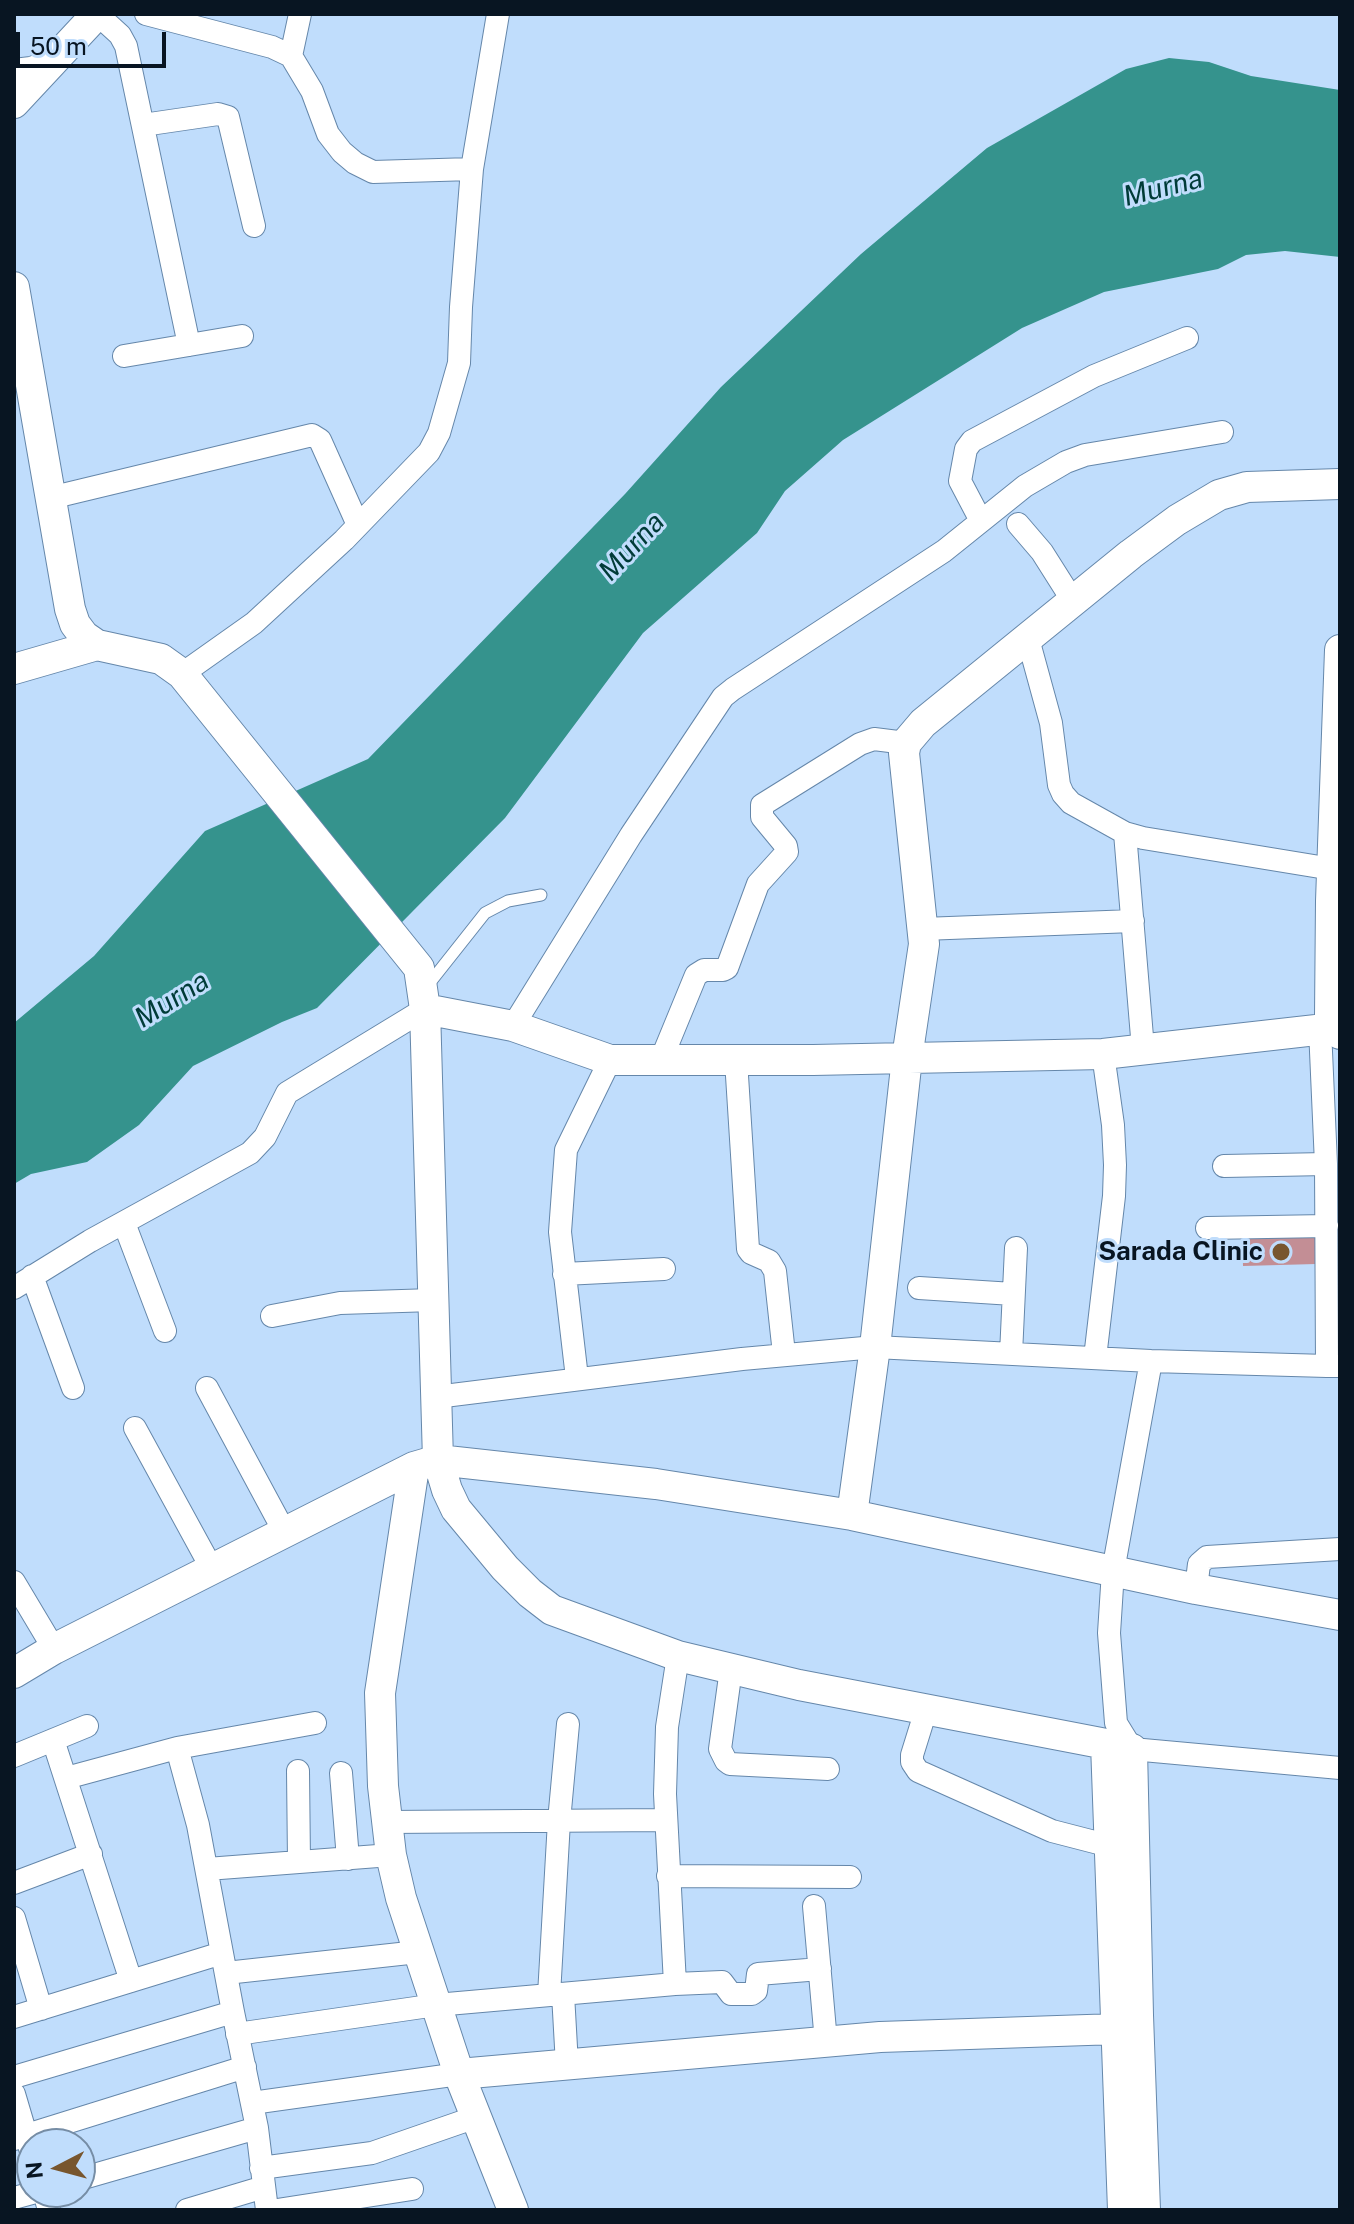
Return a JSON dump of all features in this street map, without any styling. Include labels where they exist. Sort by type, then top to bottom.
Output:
[{"type":"street","points":[[14,103],[97,14],[120,35],[126,46],[189,345]]},
{"type":"street","points":[[146,14],[272,47],[291,56],[312,91],[328,134],[355,163],[373,172],[472,169]]},
{"type":"street","points":[[291,56],[300,14]]},
{"type":"street","points":[[182,674],[254,623],[358,525],[429,452],[448,408],[459,363],[472,169],[498,14]]},
{"type":"street","points":[[14,70],[56,59]]},
{"type":"street","points":[[143,125],[218,114],[228,117],[254,226]]},
{"type":"street","points":[[14,287],[22,373],[75,624],[84,636],[97,645],[161,659],[182,674],[240,743],[422,990],[610,1060],[1103,1054],[1331,1030]]},
{"type":"street","points":[[124,356],[242,336]]},
{"type":"street","points":[[981,521],[960,481],[966,449],[972,441],[1094,376],[1187,338]]},
{"type":"street","points":[[513,1026],[631,835],[723,697],[944,551],[1025,486],[1076,458],[1222,432]]},
{"type":"street","points":[[50,498],[312,435],[320,440],[358,525]]},
{"type":"street","points":[[852,1515],[875,1347],[907,1058],[924,944],[904,753],[906,743],[923,723],[1073,601],[1154,537],[1219,495],[1247,487],[1340,484]]},
{"type":"street","points":[[1018,524],[1042,552],[1073,601]]},
{"type":"street","points":[[1028,639],[1051,723],[1063,794],[1071,803],[1125,833],[1143,838],[1332,869]]},
{"type":"street","points":[[14,669],[97,645]]},
{"type":"street","points":[[436,1397],[784,1354],[875,1347],[1151,1361],[1334,1366],[1334,1298],[1327,1226],[1331,1171],[1330,1016],[1335,902],[1332,869],[1340,650]]},
{"type":"street","points":[[661,1060],[696,975],[704,970],[727,968],[752,894],[787,852],[786,846],[762,817],[762,805],[860,744],[874,739],[906,743]]},
{"type":"street","points":[[1125,833],[1143,1049]]},
{"type":"street","points":[[923,929],[1133,921]]},
{"type":"street","points":[[73,1388],[23,1282],[250,1153],[265,1137],[287,1093],[422,990]]},
{"type":"street","points":[[422,990],[436,1397],[426,1463],[380,1693],[383,1786],[391,1855],[401,1898],[459,2074],[513,2210]]},
{"type":"street","points":[[1095,1358],[1114,1181],[1113,1125],[1103,1054]]},
{"type":"street","points":[[577,1378],[560,1232],[566,1150],[610,1060]]},
{"type":"street","points":[[736,1060],[748,1249],[769,1261],[775,1271],[784,1354]]},
{"type":"street","points":[[1224,1166],[1331,1171]]},
{"type":"street","points":[[124,1223],[165,1331]]},
{"type":"street","points":[[1207,1228],[1327,1226]]},
{"type":"street","points":[[1011,1354],[1016,1248]]},
{"type":"street","points":[[564,1274],[664,1269]]},
{"type":"street","points":[[919,1288],[1013,1294]]},
{"type":"street","points":[[272,1316],[340,1303],[433,1300]]},
{"type":"street","points":[[1145,2210],[1109,1633],[1113,1571],[1151,1361]]},
{"type":"street","points":[[207,1388],[285,1533]]},
{"type":"street","points":[[135,1428],[212,1569]]},
{"type":"street","points":[[426,1463],[456,1509],[530,1593],[552,1610],[678,1656],[799,1685],[926,1710],[1340,1768]]},
{"type":"street","points":[[14,1673],[54,1649],[426,1463],[656,1484],[852,1515],[1196,1589],[1340,1615]]},
{"type":"street","points":[[1196,1589],[1199,1564],[1207,1557],[1340,1549]]},
{"type":"street","points":[[14,1582],[54,1649]]},
{"type":"street","points":[[675,1984],[666,1820],[667,1727],[678,1656]]},
{"type":"street","points":[[731,1669],[720,1749],[726,1761],[730,1764],[828,1769]]},
{"type":"street","points":[[926,1710],[912,1755],[912,1762],[918,1771],[1052,1831],[1110,1846]]},
{"type":"street","points":[[66,1778],[177,1748],[315,1723]]},
{"type":"street","points":[[567,2065],[556,1995],[559,1821],[568,1724]]},
{"type":"street","points":[[14,1756],[87,1726]]},
{"type":"street","points":[[1118,1739],[1110,1846],[1123,2210]]},
{"type":"street","points":[[53,1740],[131,1981]]},
{"type":"street","points":[[177,1748],[207,1869],[257,2128],[267,2210]]},
{"type":"street","points":[[298,1771],[299,1862]]},
{"type":"street","points":[[341,1773],[348,1859]]},
{"type":"street","points":[[387,1822],[666,1820]]},
{"type":"street","points":[[14,1883],[91,1854]]},
{"type":"street","points":[[207,1869],[391,1855]]},
{"type":"street","points":[[668,1876],[850,1877]]},
{"type":"street","points":[[814,1906],[826,2042]]},
{"type":"street","points":[[14,1918],[41,2009]]},
{"type":"street","points":[[14,2017],[131,1981],[224,1963],[418,1952]]},
{"type":"street","points":[[14,2077],[235,2023],[675,1984],[719,1982],[731,1994],[752,1994],[756,1991],[758,1974],[820,1969]]},
{"type":"street","points":[[252,2103],[459,2074],[880,2037],[1117,2029]]},
{"type":"street","points":[[68,2128],[245,2067]]},
{"type":"street","points":[[14,2094],[21,2128]]},
{"type":"street","points":[[187,2210],[262,2178],[372,2153],[476,2117]]},
{"type":"street","points":[[96,2174],[257,2128]]},
{"type":"street","points":[[277,2210],[412,2189]]},
{"type":"lane","points":[[422,990],[485,913],[508,901],[541,895]]},
{"type":"water","name":"Murna","points":[[1169,58],[1209,62],[1251,76],[1340,90],[1340,257],[1285,251],[1246,255],[1218,269],[1104,292],[1022,328],[843,440],[785,491],[757,533],[643,633],[505,818],[317,1008],[193,1066],[139,1125],[87,1162],[31,1174],[14,1184],[14,1023],[94,956],[205,831],[368,759],[625,494],[721,387],[861,254],[987,148],[1126,69]]},
{"type":"building","points":[[1315,1229],[1316,1264],[1243,1266],[1242,1231]]},
{"type":"place","name":"Sarada Clinic","points":[[1281,1252]]}]
